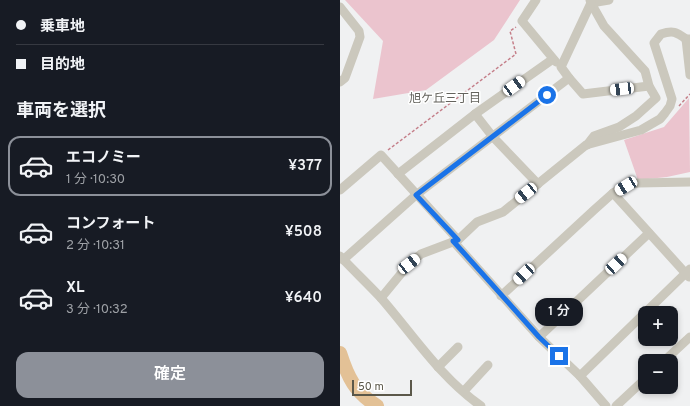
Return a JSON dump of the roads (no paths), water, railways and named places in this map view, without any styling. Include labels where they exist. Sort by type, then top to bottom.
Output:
[{"type":"street","points":[[536,0],[522,21],[552,59],[561,67],[583,94],[649,86]]},
{"type":"street","points":[[591,1],[609,0]]},
{"type":"street","points":[[561,67],[591,1]]},
{"type":"street","points":[[380,298],[409,264],[421,254],[455,240],[478,222],[502,212],[586,145],[594,136],[619,127],[636,116],[656,98],[649,86],[645,71],[604,26],[591,1]]},
{"type":"street","points":[[340,6],[359,30],[360,37],[345,78],[340,82]]},
{"type":"street","points":[[586,145],[641,130],[660,119],[670,106],[672,100],[654,44],[661,34],[673,31],[688,39],[690,75]]},
{"type":"street","points":[[398,174],[475,114],[552,59]]},
{"type":"street","points":[[481,406],[471,403],[464,392],[438,367],[380,298],[342,258],[416,195],[569,78]]},
{"type":"street","points":[[475,114],[493,137],[538,184]]},
{"type":"street","points":[[340,190],[381,155],[455,240],[501,296],[539,337],[580,376],[606,406]]},
{"type":"street","points":[[501,296],[594,210],[613,194],[626,186],[638,183],[690,182]]},
{"type":"street","points":[[580,376],[689,273],[613,194]]},
{"type":"street","points":[[539,337],[649,233]]},
{"type":"street","points":[[672,354],[690,337]]},
{"type":"street","points":[[438,367],[458,347]]},
{"type":"street","points":[[464,392],[488,365]]},
{"type":"street","points":[[616,406],[638,386]]},
{"type":"waterway","points":[[340,353],[353,384],[369,401],[377,406]]},
{"type":"district","name":"旭ケ丘三丁目","points":[[445,99]]}]
